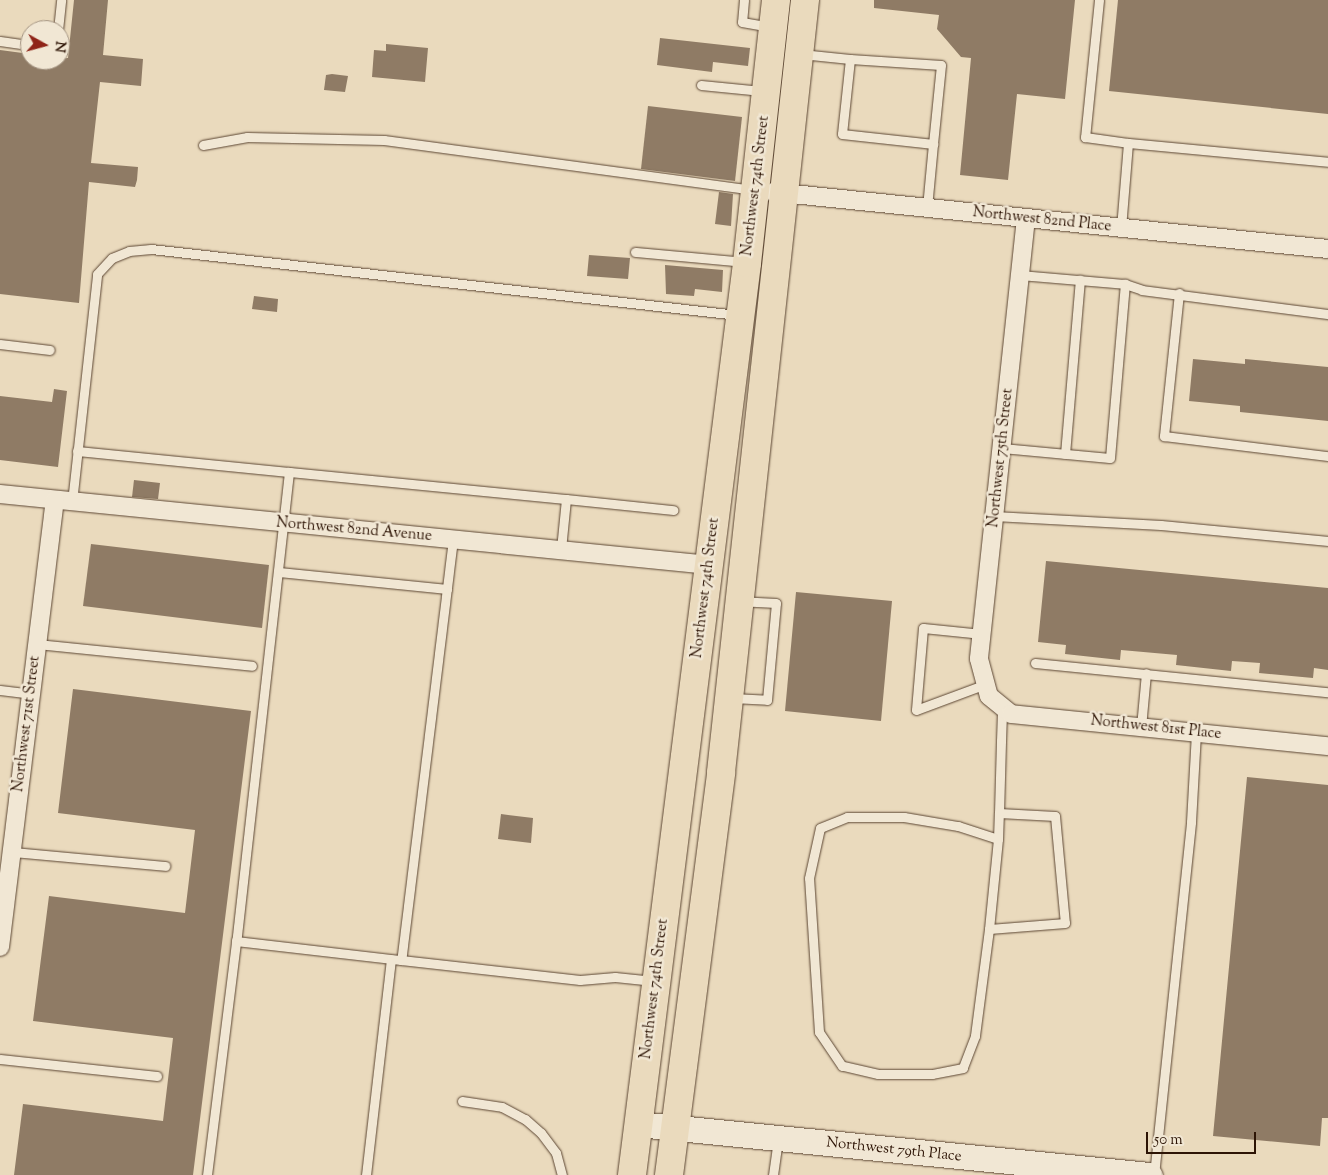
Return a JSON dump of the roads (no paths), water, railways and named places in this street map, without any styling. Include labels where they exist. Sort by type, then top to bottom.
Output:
[{"type":"main road","name":"Northwest 74th Street","points":[[632,1175],[756,190],[776,0]]},
{"type":"main road","name":"Northwest 74th Street","points":[[669,1175],[729,698],[805,0]]},
{"type":"main road","name":"Northwest 79th Place","points":[[638,1124],[1149,1175]]},
{"type":"street","name":"Northwest 82nd Place","points":[[756,190],[1328,249]]},
{"type":"street","name":"Northwest 75th Street","points":[[992,696],[979,659],[1026,218]]},
{"type":"street","name":"Northwest 82nd Avenue","points":[[0,494],[709,564]]},
{"type":"street","name":"Northwest 71st Street","points":[[0,947],[8,857],[31,694],[36,644],[63,501]]},
{"type":"street","name":"Northwest 81st Place","points":[[992,696],[1011,714],[1328,746]]},
{"type":"lane","points":[[59,20],[61,0]]},
{"type":"lane","points":[[744,0],[742,22],[774,28]]},
{"type":"lane","points":[[1099,0],[1085,137],[1128,143],[1328,162]]},
{"type":"lane","points":[[0,41],[20,44]]},
{"type":"lane","points":[[800,54],[941,65],[927,207]]},
{"type":"lane","points":[[850,59],[842,134],[933,144]]},
{"type":"lane","points":[[701,86],[767,92]]},
{"type":"lane","points":[[203,145],[247,137],[384,140],[756,190]]},
{"type":"lane","points":[[1121,228],[1128,143]]},
{"type":"lane","points":[[63,501],[77,451],[97,274],[112,258],[129,251],[151,249],[740,315]]},
{"type":"lane","points":[[635,252],[747,263]]},
{"type":"lane","points":[[1021,275],[1125,284],[1142,290],[1179,293],[1328,314]]},
{"type":"lane","points":[[1065,454],[1080,280]]},
{"type":"lane","points":[[1002,448],[1110,458],[1125,284]]},
{"type":"lane","points":[[1179,293],[1164,436],[1328,456]]},
{"type":"lane","points":[[0,344],[50,350]]},
{"type":"lane","points":[[77,451],[673,510]]},
{"type":"lane","points":[[206,1175],[236,941],[289,472]]},
{"type":"lane","points":[[561,550],[566,499]]},
{"type":"lane","points":[[994,516],[1161,525],[1328,541]]},
{"type":"lane","points":[[401,960],[453,539]]},
{"type":"lane","points":[[279,572],[447,589]]},
{"type":"lane","points":[[729,698],[767,700],[776,603],[739,600]]},
{"type":"lane","points":[[982,634],[923,628],[916,710],[992,696],[999,813],[998,839],[975,1036],[963,1068],[932,1074],[878,1074],[842,1066],[819,1032],[809,878],[820,828],[847,817],[904,817],[958,826],[998,839]]},
{"type":"lane","points":[[36,644],[252,666]]},
{"type":"lane","points":[[1035,663],[1328,692]]},
{"type":"lane","points":[[1141,727],[1146,673]]},
{"type":"lane","points":[[0,690],[31,694]]},
{"type":"lane","points":[[1154,1175],[1190,832],[1196,732]]},
{"type":"lane","points":[[989,929],[1065,923],[1055,816],[999,813]]},
{"type":"lane","points":[[8,857],[165,866]]},
{"type":"lane","points":[[236,941],[580,980],[615,978],[655,981]]},
{"type":"lane","points":[[366,1175],[390,959]]},
{"type":"lane","points":[[0,1059],[156,1076]]},
{"type":"lane","points":[[462,1101],[502,1106],[525,1120],[542,1133],[556,1153],[562,1175]]},
{"type":"lane","points":[[773,1175],[778,1138]]}]
